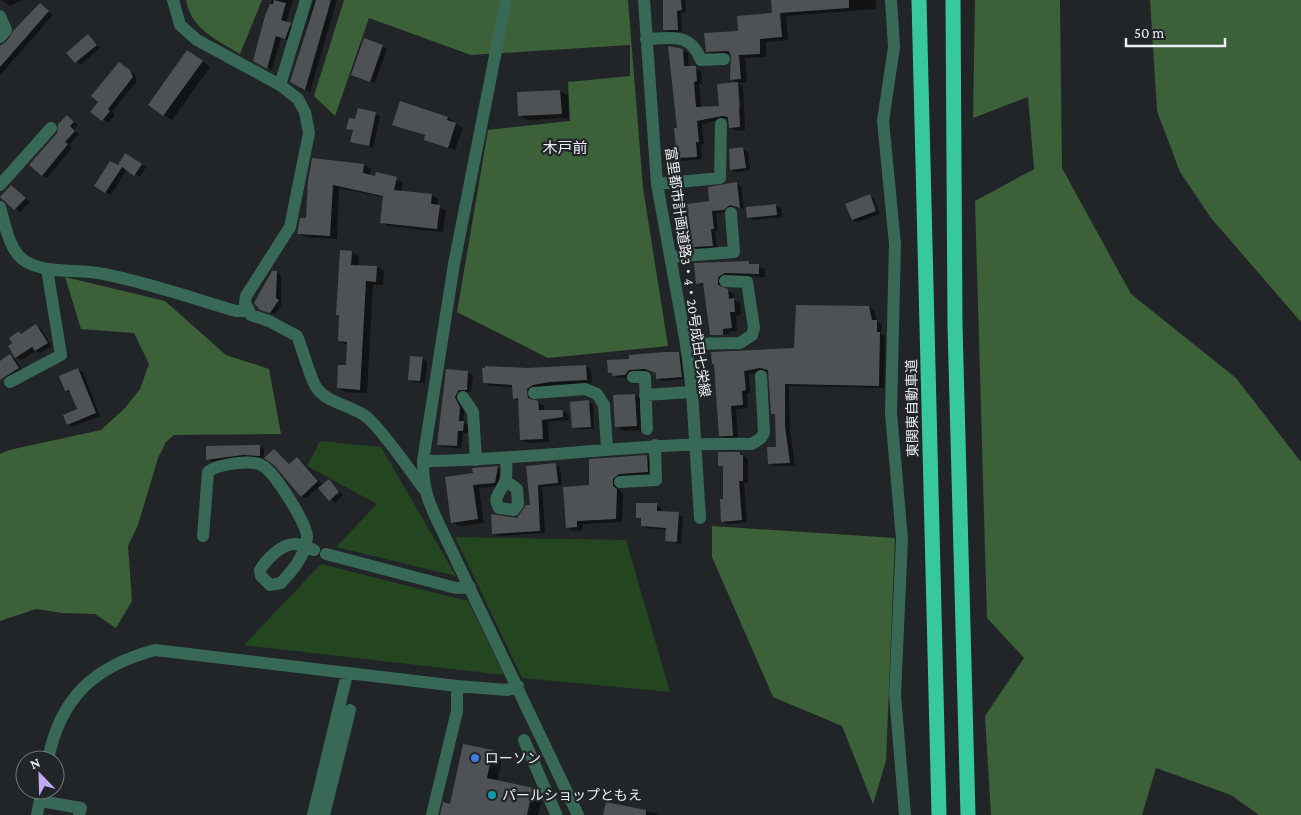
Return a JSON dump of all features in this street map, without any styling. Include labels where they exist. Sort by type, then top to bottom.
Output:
[{"type":"highway","name":"東関東自動車道","points":[[919,0],[939,815]]},
{"type":"highway","points":[[953,0],[955,325],[968,815]]},
{"type":"street","points":[[173,0],[171,18],[196,40],[280,85],[298,99],[305,112],[309,133],[290,228],[246,296],[244,303],[247,311],[251,315],[269,321],[297,336],[315,386],[321,393],[355,408],[369,419],[424,489],[576,810],[555,814],[524,740]]},
{"type":"street","points":[[280,85],[306,0]]},
{"type":"street","points":[[424,489],[423,461],[454,264],[506,0]]},
{"type":"street","name":"富里都市計画道路3・4・20号成田七栄線","points":[[644,0],[657,184],[672,257],[686,344],[692,392],[700,518]]},
{"type":"street","points":[[891,0],[894,47],[883,121],[895,244],[891,413],[902,539],[895,695],[905,815]]},
{"type":"street","points":[[0,16],[6,30],[0,37]]},
{"type":"street","points":[[646,39],[680,38],[696,49],[701,60],[724,59]]},
{"type":"street","points":[[657,184],[720,178],[721,124]]},
{"type":"street","points":[[0,185],[51,128]]},
{"type":"street","points":[[0,207],[10,240],[18,254],[25,261],[47,269],[102,273],[141,282],[236,311],[247,311]]},
{"type":"street","points":[[672,257],[734,252],[730,213]]},
{"type":"street","points":[[10,382],[61,355],[47,269]]},
{"type":"street","points":[[686,344],[740,343],[752,335],[754,328],[747,282],[725,281]]},
{"type":"street","points":[[423,461],[506,458],[655,445],[695,443],[752,444],[761,438],[764,432],[761,376]]},
{"type":"street","points":[[633,377],[644,377],[647,430]]},
{"type":"street","points":[[534,393],[585,389],[597,394],[604,405],[607,448]]},
{"type":"street","points":[[645,395],[692,392]]},
{"type":"street","points":[[463,397],[473,412],[476,460]]},
{"type":"street","points":[[620,482],[656,480],[655,445]]},
{"type":"street","points":[[506,458],[506,480]]},
{"type":"street","points":[[203,536],[208,472],[220,465],[257,463],[268,469],[305,527],[307,538],[314,550],[456,588],[470,587]]},
{"type":"street","points":[[50,750],[57,724],[71,701],[106,668],[128,657],[155,650],[457,686],[507,690],[518,686]]},
{"type":"street","points":[[313,815],[347,674]]},
{"type":"street","points":[[432,815],[457,711],[457,686]]},
{"type":"street","points":[[324,815],[350,710]]},
{"type":"street","points":[[37,815],[40,800]]},
{"type":"street","points":[[56,800],[80,808],[79,815]]},
{"type":"green space","points":[[186,0],[262,0],[240,54],[206,33],[199,26],[193,19]]},
{"type":"green space","points":[[344,0],[628,0],[643,188],[668,346],[548,358],[457,312],[488,130],[570,121],[568,82],[630,76],[630,45],[471,55],[369,18],[335,116],[314,96]]},
{"type":"green space","points":[[975,0],[1060,0],[1062,168],[1131,294],[1236,378],[1301,462],[1301,815],[1259,815],[1231,795],[1156,768],[1142,815],[991,815],[985,716],[1024,658],[987,618],[975,201],[1034,169],[1028,97],[973,118]]},
{"type":"green space","points":[[1150,0],[1301,0],[1301,322],[1211,218],[1180,172],[1157,111]]},
{"type":"green space","points":[[65,277],[165,301],[226,355],[269,369],[281,434],[174,435],[166,442],[158,458],[138,525],[128,546],[132,601],[116,628],[95,614],[63,613],[36,609],[0,621],[0,454],[9,450],[101,430],[125,408],[140,389],[149,364],[134,333],[81,329]]},
{"type":"green space","points":[[320,441],[381,447],[456,576],[336,547],[377,504],[307,466]]},
{"type":"green space","points":[[712,526],[895,538],[886,761],[873,804],[842,726],[773,697],[712,557]]},
{"type":"green space","points":[[455,537],[626,540],[670,692],[522,678]]},
{"type":"green space","points":[[321,564],[468,601],[504,675],[244,645]]},
{"type":"building","points":[[274,0],[286,3],[281,20],[291,23],[285,39],[276,36],[267,69],[253,61],[265,16],[270,4],[273,4]]},
{"type":"building","points":[[316,0],[331,0],[305,90],[290,82]]},
{"type":"building","points":[[663,0],[681,0],[682,10],[677,11],[678,30],[663,30]]},
{"type":"building","points":[[771,0],[849,0],[849,8],[780,13],[782,37],[760,39],[760,54],[739,55],[741,79],[730,80],[731,55],[728,51],[706,52],[704,33],[738,31],[737,16],[772,13]]},
{"type":"building","points":[[40,3],[49,11],[0,67],[0,46],[6,42],[14,30]]},
{"type":"building","points":[[88,34],[97,45],[75,63],[66,53]]},
{"type":"building","points":[[364,38],[383,45],[370,82],[351,75]]},
{"type":"building","points":[[668,46],[683,49],[684,66],[696,66],[697,81],[694,82],[696,107],[719,106],[717,84],[738,82],[740,127],[729,128],[728,117],[722,116],[697,121],[699,142],[696,142],[697,157],[677,158],[674,128],[677,128]]},
{"type":"building","points":[[187,50],[203,61],[163,116],[148,105]]},
{"type":"building","points":[[119,62],[130,70],[133,77],[108,109],[110,111],[102,121],[90,112],[98,102],[91,96]]},
{"type":"building","points":[[560,90],[562,114],[518,116],[517,92]]},
{"type":"building","points":[[400,101],[448,117],[447,120],[456,123],[448,148],[424,140],[425,135],[392,125]]},
{"type":"building","points":[[358,108],[376,112],[369,146],[350,142],[353,130],[346,129],[349,118],[355,119]]},
{"type":"building","points":[[67,115],[74,122],[70,126],[75,131],[65,142],[68,144],[42,176],[29,165],[57,133],[58,124]]},
{"type":"building","points":[[743,147],[746,168],[730,170],[729,149]]},
{"type":"building","points":[[125,153],[142,164],[134,176],[122,167],[105,193],[94,186],[110,161],[118,165]]},
{"type":"building","points":[[312,158],[364,164],[363,173],[375,176],[376,172],[397,177],[394,190],[432,194],[431,204],[440,205],[437,229],[380,223],[383,196],[333,185],[330,236],[297,234],[300,218],[306,218],[308,181]]},
{"type":"building","points":[[737,182],[740,208],[730,205],[724,210],[712,211],[714,229],[711,229],[713,246],[692,247],[687,204],[709,201],[708,187]]},
{"type":"building","points":[[11,185],[26,198],[14,210],[0,197]]},
{"type":"building","points":[[870,194],[876,211],[852,220],[845,204]]},
{"type":"building","points":[[776,204],[777,215],[747,218],[746,207]]},
{"type":"building","points":[[340,250],[352,251],[351,265],[377,266],[376,282],[366,281],[360,390],[337,388],[338,365],[346,365],[347,342],[338,341],[339,315],[336,315]]},
{"type":"building","points":[[749,261],[749,264],[759,264],[759,274],[725,273],[718,277],[718,285],[728,289],[729,299],[734,298],[735,312],[730,312],[732,328],[723,329],[723,335],[710,335],[703,283],[696,284],[694,263]]},
{"type":"building","points":[[272,271],[277,271],[276,298],[279,300],[270,313],[260,310],[254,303]]},
{"type":"building","points":[[796,305],[869,306],[872,320],[877,320],[877,332],[880,332],[879,386],[785,384],[785,426],[790,463],[768,464],[767,447],[776,447],[775,414],[771,414],[768,370],[760,368],[744,371],[746,390],[742,391],[743,405],[731,406],[733,436],[719,436],[714,364],[712,364],[711,352],[794,348]]},
{"type":"building","points":[[36,324],[48,343],[35,351],[32,347],[15,358],[8,346],[12,343],[9,338],[19,331],[21,334]]},
{"type":"building","points":[[679,352],[682,377],[656,379],[656,373],[645,369],[629,370],[625,375],[612,376],[612,373],[608,373],[607,360],[629,359],[629,355]]},
{"type":"building","points":[[10,354],[19,368],[0,380],[0,361]]},
{"type":"building","points":[[410,356],[423,357],[420,381],[408,380]]},
{"type":"building","points":[[586,365],[587,380],[550,382],[533,385],[527,389],[528,398],[538,401],[539,410],[563,410],[563,417],[542,420],[543,439],[520,440],[518,398],[513,399],[512,385],[483,383],[482,368],[485,368],[485,366],[527,368]]},
{"type":"building","points":[[78,368],[96,413],[67,425],[63,415],[77,409],[69,390],[65,391],[59,376]]},
{"type":"building","points":[[446,369],[468,371],[467,390],[459,390],[455,397],[460,407],[459,421],[464,421],[463,431],[458,431],[457,446],[437,445]]},
{"type":"building","points":[[635,394],[637,426],[615,427],[613,395]]},
{"type":"building","points":[[589,400],[591,427],[572,428],[570,402]]},
{"type":"building","points":[[260,445],[260,456],[243,455],[206,460],[206,446]]},
{"type":"building","points":[[274,449],[289,464],[297,457],[318,481],[301,497],[274,465],[264,458]]},
{"type":"building","points":[[718,452],[740,452],[740,455],[743,455],[743,481],[739,481],[742,520],[721,522],[720,499],[723,499],[723,466],[718,466]]},
{"type":"building","points":[[647,455],[648,472],[619,474],[613,479],[613,486],[617,489],[616,519],[577,521],[577,527],[566,528],[563,487],[589,485],[589,459]]},
{"type":"building","points":[[556,463],[558,483],[538,485],[540,531],[492,534],[491,514],[517,518],[526,505],[530,505],[526,466]]},
{"type":"building","points":[[498,466],[495,483],[473,485],[478,519],[451,523],[445,477],[473,473],[472,468]]},
{"type":"building","points":[[329,479],[339,492],[329,501],[318,488]]},
{"type":"building","points":[[636,503],[657,503],[657,511],[679,512],[677,542],[665,541],[666,528],[641,526],[641,518],[636,518]]},
{"type":"building","name":"パールショップともえ","points":[[463,744],[493,750],[487,778],[533,788],[527,815],[440,815],[443,802],[450,804]]},
{"type":"building","points":[[606,802],[646,810],[646,815],[603,815]]},
{"type":"place","name":"ローソン","points":[[475,758]]},
{"type":"place","name":"パールショップともえ","points":[[492,795]]},
{"type":"district","name":"木戸前","points":[[565,148]]}]
